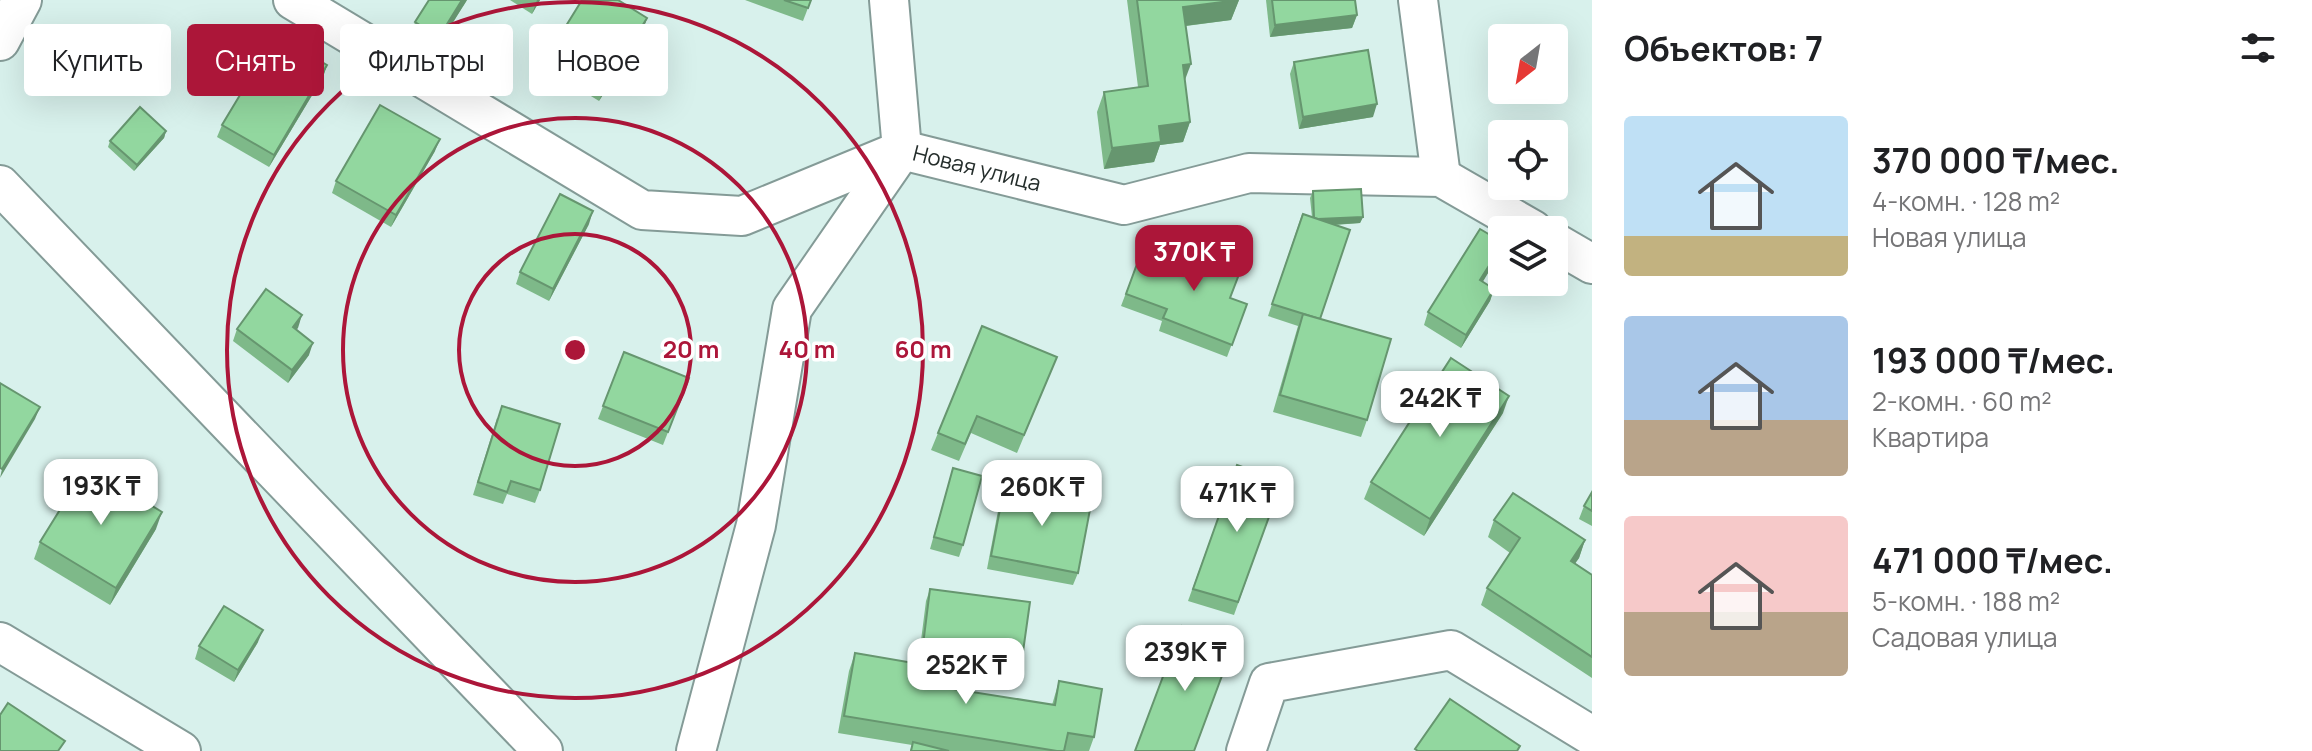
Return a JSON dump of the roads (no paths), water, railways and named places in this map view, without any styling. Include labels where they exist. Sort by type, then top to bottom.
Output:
[{"type":"street","points":[[0,41],[22,0]]},
{"type":"street","points":[[293,0],[642,210],[742,216],[902,150],[889,0]]},
{"type":"street","points":[[1418,0],[1441,177]]},
{"type":"street","name":"Новая улица","points":[[696,751],[756,525],[792,309],[902,150],[1124,205],[1249,173],[1441,177],[1509,216]]},
{"type":"street","points":[[0,185],[543,751]]},
{"type":"street","points":[[1568,250],[1592,264]]},
{"type":"street","points":[[0,642],[181,751]]},
{"type":"street","points":[[1246,751],[1269,683],[1451,650],[1592,736]]}]
